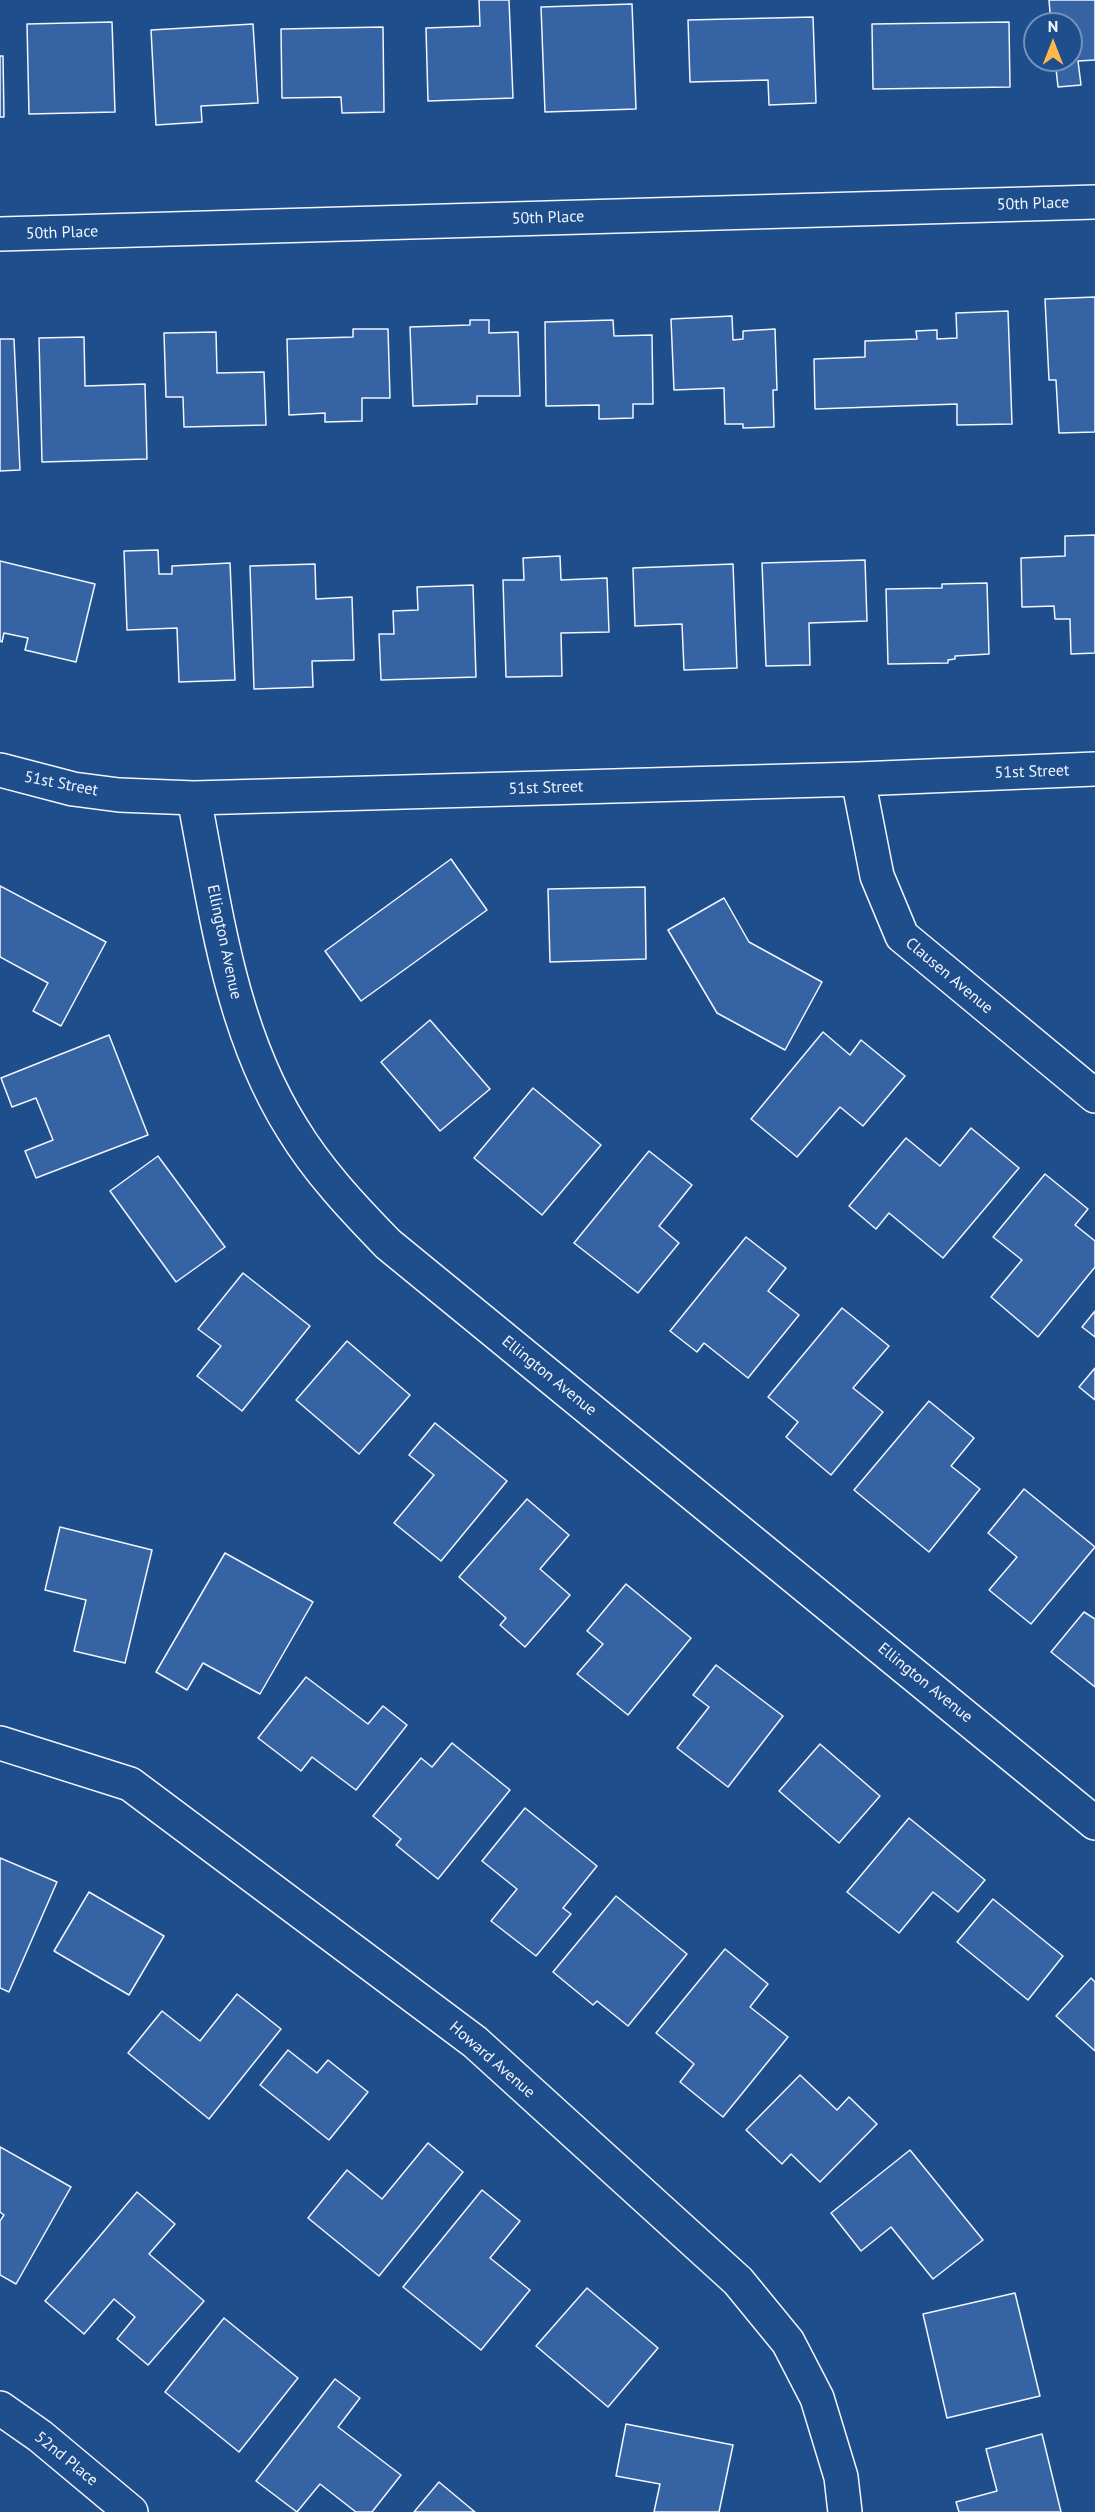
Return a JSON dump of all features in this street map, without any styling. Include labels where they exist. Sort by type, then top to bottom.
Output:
[{"type":"street","name":"50th Place","points":[[0,234],[1095,202]]},
{"type":"street","name":"51st Street","points":[[0,770],[73,789],[119,795],[194,798],[858,779],[1095,769]]},
{"type":"street","name":"Clausen Avenue","points":[[858,779],[877,876],[902,936],[1095,1096]]},
{"type":"street","name":"Ellington Avenue","points":[[194,798],[230,982],[253,1053],[291,1128],[337,1190],[388,1244],[1095,1822]]},
{"type":"street","name":"Howard Avenue","points":[[0,1743],[129,1784],[475,2042],[738,2281],[788,2342],[817,2398],[842,2476],[845,2512]]},
{"type":"street","name":"52nd Place","points":[[0,2408],[40,2436],[131,2512]]},
{"type":"building","points":[[479,0],[509,0],[513,98],[428,101],[426,28],[480,26]]},
{"type":"building","points":[[1049,0],[1095,0],[1095,60],[1083,61],[1083,12],[1050,12]]},
{"type":"building","points":[[632,4],[636,109],[545,112],[541,7]]},
{"type":"building","points":[[813,17],[816,103],[769,105],[768,80],[690,82],[688,20]]},
{"type":"building","points":[[112,22],[115,112],[29,114],[27,24]]},
{"type":"building","points":[[1009,22],[1010,87],[873,89],[872,24]]},
{"type":"building","points":[[253,24],[258,103],[201,106],[202,122],[156,125],[151,30]]},
{"type":"building","points":[[383,27],[384,112],[342,113],[341,97],[282,98],[281,29]]},
{"type":"building","points":[[0,56],[3,56],[4,117],[0,117]]},
{"type":"building","points":[[1056,72],[1079,72],[1081,85],[1058,87]]},
{"type":"building","points":[[1095,297],[1095,432],[1059,433],[1056,380],[1049,380],[1045,299]]},
{"type":"building","points":[[1008,311],[1012,424],[957,425],[957,404],[815,409],[814,359],[865,357],[865,341],[917,339],[916,331],[937,330],[937,339],[957,338],[956,313]]},
{"type":"building","points":[[732,316],[733,340],[743,339],[743,331],[775,329],[777,390],[773,390],[774,427],[743,428],[743,424],[725,424],[724,388],[674,390],[671,319]]},
{"type":"building","points":[[470,320],[489,320],[489,333],[518,332],[520,396],[477,396],[477,404],[413,406],[410,327],[470,325]]},
{"type":"building","points":[[613,320],[614,336],[652,335],[653,404],[633,404],[633,418],[599,419],[599,405],[546,406],[545,322]]},
{"type":"building","points":[[353,329],[388,329],[390,398],[362,398],[362,421],[325,422],[325,413],[289,415],[287,339],[353,337]]},
{"type":"building","points":[[216,332],[217,373],[264,372],[266,425],[184,427],[183,397],[166,397],[164,333]]},
{"type":"building","points":[[84,337],[85,386],[145,384],[147,459],[42,462],[39,338]]},
{"type":"building","points":[[0,339],[14,339],[20,470],[0,471]]},
{"type":"building","points":[[1095,535],[1095,653],[1071,654],[1070,619],[1055,619],[1054,606],[1022,607],[1021,558],[1065,556],[1065,536]]},
{"type":"building","points":[[158,550],[159,574],[172,574],[172,566],[230,563],[235,680],[179,682],[177,628],[127,630],[124,551]]},
{"type":"building","points":[[560,556],[561,580],[607,578],[609,632],[561,633],[562,676],[506,677],[503,580],[524,580],[523,558]]},
{"type":"building","points":[[865,560],[867,621],[809,623],[810,665],[766,666],[762,563]]},
{"type":"building","points":[[0,561],[95,584],[76,662],[25,650],[28,638],[4,633],[2,642],[0,641]]},
{"type":"building","points":[[315,564],[316,599],[352,597],[354,660],[312,661],[313,687],[254,689],[250,566]]},
{"type":"building","points":[[733,564],[737,668],[684,670],[682,624],[635,626],[633,568]]},
{"type":"building","points":[[987,583],[989,654],[955,656],[955,659],[948,660],[948,663],[888,664],[886,589],[942,588],[942,584]]},
{"type":"building","points":[[473,585],[476,677],[381,680],[379,634],[394,634],[393,611],[418,610],[417,587]]},
{"type":"building","points":[[451,859],[487,910],[361,1001],[325,951]]},
{"type":"building","points":[[0,886],[106,942],[61,1026],[33,1011],[48,983],[0,957]]},
{"type":"building","points":[[645,887],[646,959],[550,962],[548,889]]},
{"type":"building","points":[[724,898],[749,942],[822,982],[785,1050],[717,1013],[668,930]]},
{"type":"building","points":[[430,1020],[490,1089],[440,1131],[381,1062]]},
{"type":"building","points":[[823,1032],[850,1055],[861,1040],[905,1076],[863,1126],[840,1107],[797,1157],[751,1119]]},
{"type":"building","points":[[109,1035],[148,1135],[36,1178],[25,1151],[53,1140],[36,1098],[12,1107],[1,1078]]},
{"type":"building","points":[[533,1088],[601,1145],[542,1215],[474,1158]]},
{"type":"building","points":[[971,1128],[1019,1168],[943,1258],[889,1213],[876,1229],[849,1206],[906,1138],[940,1166]]},
{"type":"building","points":[[649,1151],[692,1185],[659,1226],[679,1243],[638,1293],[574,1243]]},
{"type":"building","points":[[158,1156],[225,1247],[176,1282],[110,1191]]},
{"type":"building","points":[[1045,1174],[1088,1209],[1075,1225],[1095,1241],[1095,1267],[1038,1337],[991,1297],[1022,1260],[993,1237]]},
{"type":"building","points":[[746,1237],[786,1268],[768,1291],[799,1315],[748,1378],[704,1343],[697,1352],[670,1331]]},
{"type":"building","points":[[243,1273],[310,1326],[242,1411],[197,1376],[221,1346],[198,1329]]},
{"type":"building","points":[[842,1308],[889,1346],[853,1388],[883,1412],[831,1475],[786,1437],[798,1422],[768,1397]]},
{"type":"building","points":[[1095,1311],[1095,1337],[1082,1327]]},
{"type":"building","points":[[347,1341],[410,1395],[359,1454],[296,1400]]},
{"type":"building","points":[[1095,1368],[1095,1400],[1079,1387]]},
{"type":"building","points":[[929,1401],[974,1438],[951,1466],[980,1489],[929,1552],[854,1490]]},
{"type":"building","points":[[435,1423],[507,1481],[441,1561],[394,1523],[434,1475],[409,1455]]},
{"type":"building","points":[[1024,1489],[1095,1547],[1031,1624],[989,1590],[1017,1557],[988,1533]]},
{"type":"building","points":[[527,1499],[569,1535],[540,1569],[570,1595],[525,1647],[500,1625],[506,1618],[459,1577]]},
{"type":"building","points":[[60,1527],[152,1550],[125,1663],[74,1651],[86,1600],[45,1590]]},
{"type":"building","points":[[225,1553],[313,1602],[260,1694],[203,1663],[187,1690],[156,1672]]},
{"type":"building","points":[[626,1584],[691,1638],[628,1715],[577,1674],[603,1644],[587,1631]]},
{"type":"building","points":[[1084,1612],[1095,1619],[1095,1687],[1051,1652]]},
{"type":"building","points":[[716,1665],[783,1716],[728,1787],[677,1748],[709,1707],[693,1695]]},
{"type":"building","points":[[306,1677],[368,1724],[383,1706],[407,1725],[356,1790],[312,1757],[301,1771],[258,1738]]},
{"type":"building","points":[[452,1743],[510,1790],[438,1879],[396,1845],[401,1839],[373,1816],[421,1758],[432,1767]]},
{"type":"building","points":[[820,1744],[880,1796],[839,1843],[779,1791]]},
{"type":"building","points":[[525,1808],[597,1866],[563,1908],[571,1914],[536,1956],[491,1921],[517,1889],[482,1861]]},
{"type":"building","points":[[909,1818],[985,1880],[958,1912],[933,1892],[899,1933],[847,1892]]},
{"type":"building","points":[[0,1858],[57,1882],[9,1992],[0,1988]]},
{"type":"building","points":[[89,1892],[164,1936],[129,1995],[54,1951]]},
{"type":"building","points":[[616,1896],[687,1954],[628,2026],[597,2001],[593,2005],[553,1972]]},
{"type":"building","points":[[993,1899],[1063,1956],[1028,2000],[957,1942]]},
{"type":"building","points":[[725,1949],[768,1984],[750,2007],[788,2037],[723,2117],[680,2082],[694,2064],[656,2033]]},
{"type":"building","points":[[1091,1978],[1095,1982],[1095,2051],[1056,2016]]},
{"type":"building","points":[[237,1994],[281,2029],[209,2119],[128,2053],[162,2011],[200,2041]]},
{"type":"building","points":[[288,2050],[317,2073],[328,2060],[368,2092],[329,2140],[260,2085]]},
{"type":"building","points":[[800,2075],[837,2110],[849,2097],[877,2124],[820,2182],[791,2154],[782,2164],[746,2130]]},
{"type":"building","points":[[428,2143],[463,2172],[379,2276],[308,2218],[347,2170],[382,2199]]},
{"type":"building","points":[[0,2147],[71,2187],[16,2284],[0,2275],[0,2221],[4,2215],[0,2212]]},
{"type":"building","points":[[910,2150],[983,2240],[933,2279],[891,2227],[861,2251],[831,2213]]},
{"type":"building","points":[[482,2190],[520,2221],[490,2258],[530,2290],[481,2350],[403,2287]]},
{"type":"building","points":[[137,2192],[175,2224],[149,2254],[204,2301],[148,2365],[117,2339],[135,2317],[114,2299],[84,2334],[45,2301]]},
{"type":"building","points":[[587,2288],[658,2348],[608,2407],[536,2346]]},
{"type":"building","points":[[1015,2293],[1040,2396],[947,2418],[923,2314]]},
{"type":"building","points":[[224,2318],[298,2378],[239,2452],[165,2392]]},
{"type":"building","points":[[335,2379],[360,2398],[338,2427],[401,2475],[372,2512],[356,2512],[320,2484],[297,2512],[256,2481]]},
{"type":"building","points":[[626,2424],[733,2445],[719,2512],[654,2512],[660,2484],[616,2476]]},
{"type":"building","points":[[1042,2434],[1061,2512],[959,2512],[956,2502],[997,2491],[986,2449]]},
{"type":"building","points":[[439,2482],[475,2512],[414,2512]]}]
